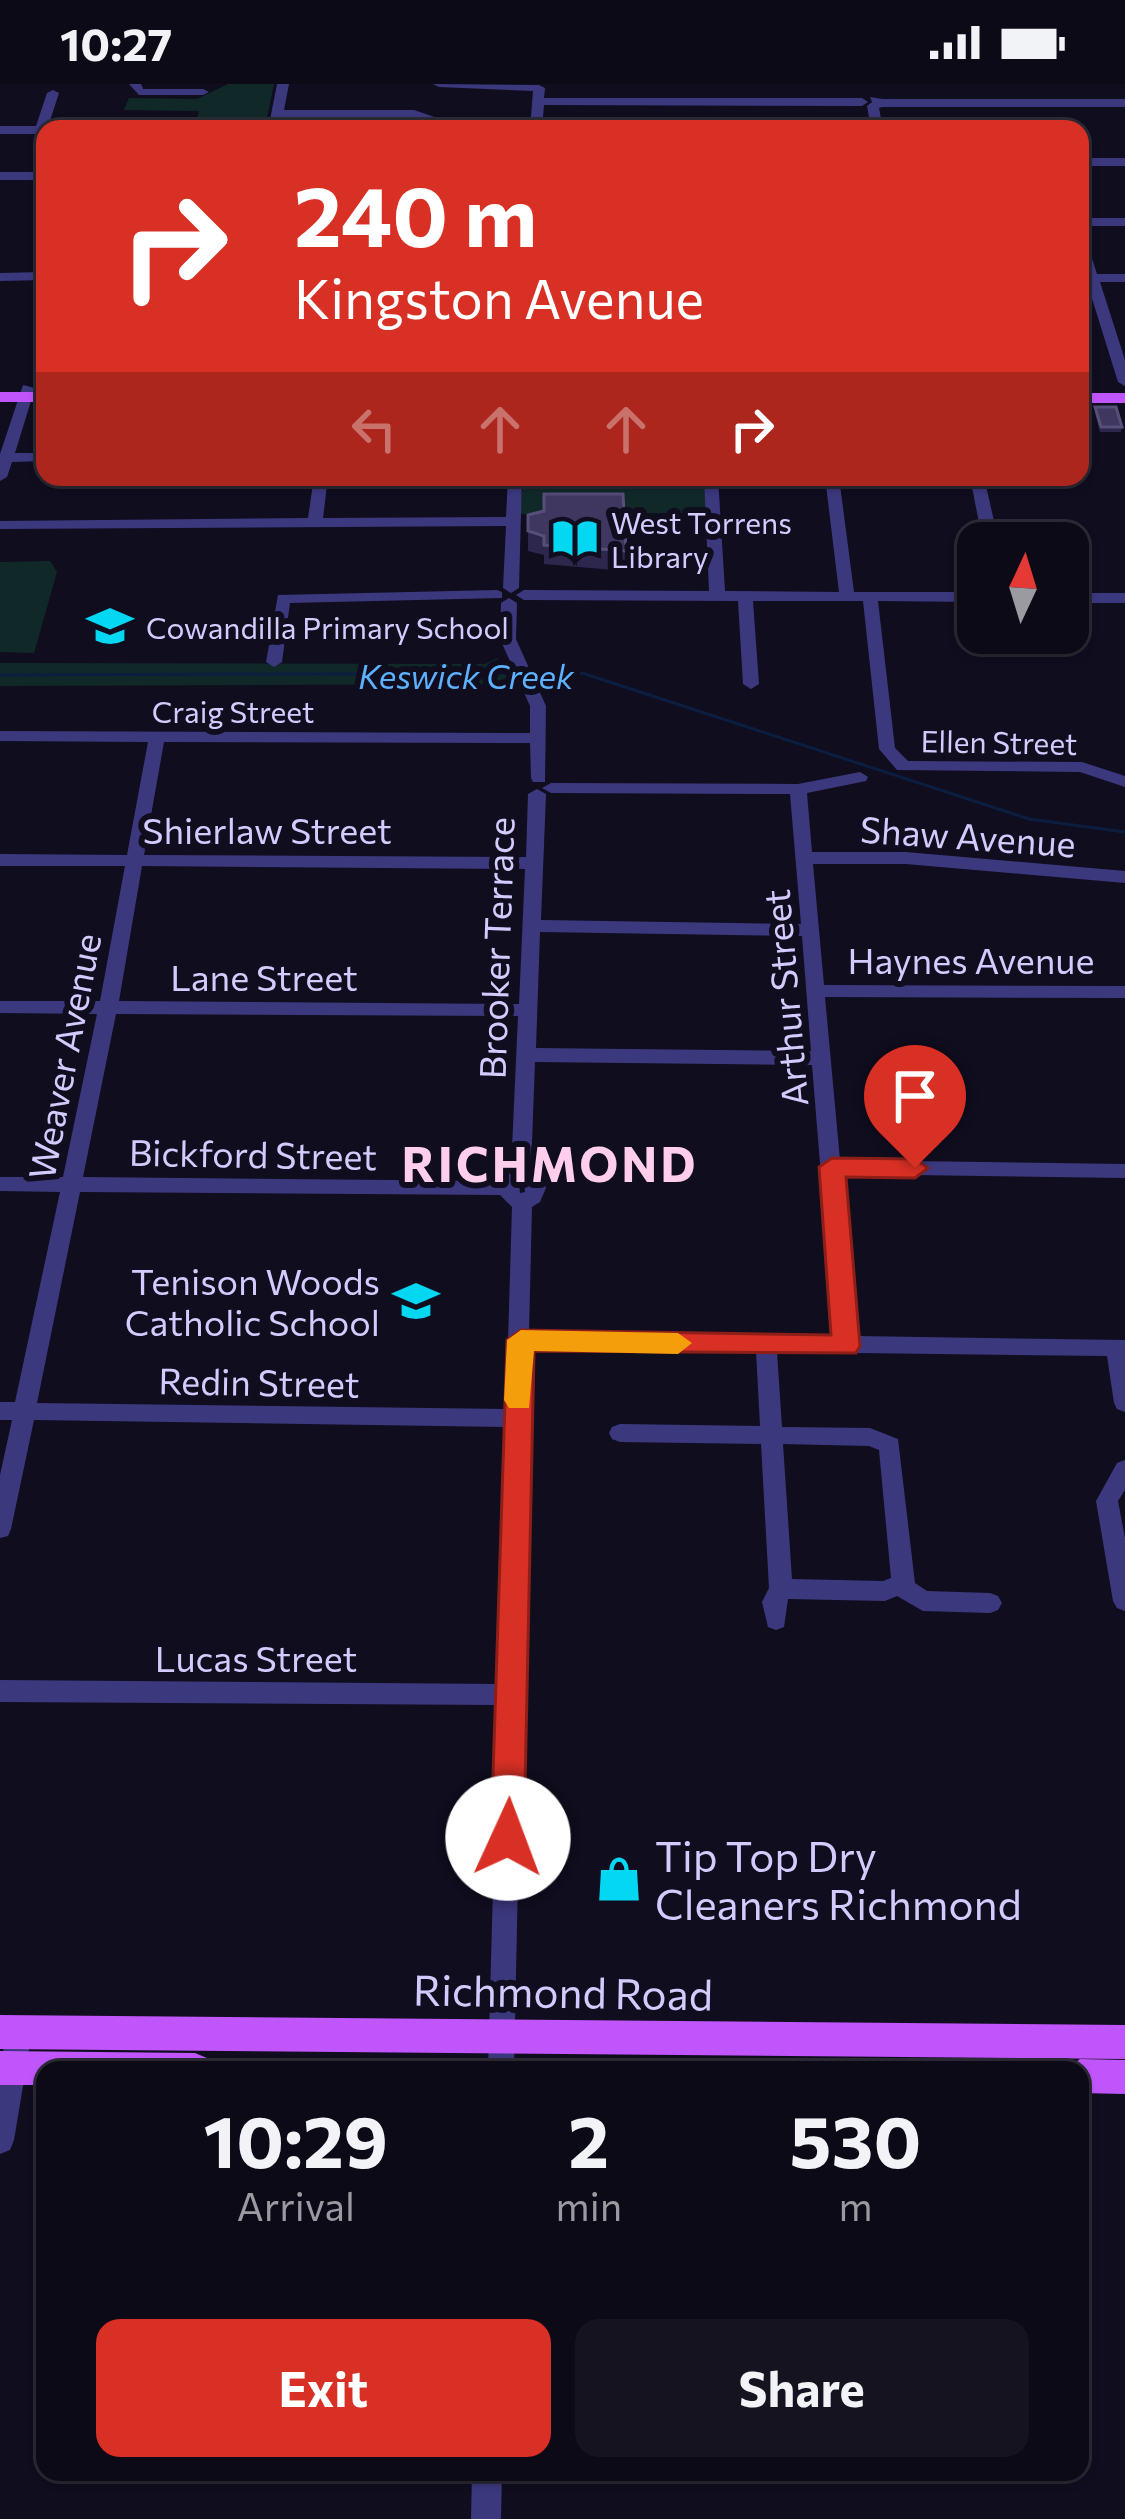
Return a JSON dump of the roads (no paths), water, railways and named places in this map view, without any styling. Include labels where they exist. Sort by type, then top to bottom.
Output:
[{"type":"main road","points":[[0,392],[36,392]]},
{"type":"main road","points":[[1089,402],[1125,403]]},
{"type":"main road","name":"Richmond Road","points":[[10,2032],[501,2053],[1125,2042]]},
{"type":"main road","points":[[6,2068],[36,2068]]},
{"type":"main road","points":[[1089,2076],[1125,2077]]},
{"type":"street","points":[[135,84],[139,92],[203,92]]},
{"type":"street","points":[[276,120],[284,84]]},
{"type":"street","points":[[439,84],[538,91],[1125,103]]},
{"type":"street","points":[[46,120],[53,93]]},
{"type":"street","points":[[277,113],[414,114],[436,120]]},
{"type":"street","points":[[0,130],[36,130]]},
{"type":"street","points":[[1089,162],[1125,162]]},
{"type":"street","points":[[0,176],[36,176]]},
{"type":"street","points":[[1089,222],[1125,222]]},
{"type":"street","points":[[1089,269],[1118,337],[1125,382]]},
{"type":"street","points":[[0,277],[36,276]]},
{"type":"street","points":[[1092,278],[1125,278]]},
{"type":"street","points":[[0,477],[36,392]]},
{"type":"street","points":[[6,458],[36,458]]},
{"type":"street","points":[[315,523],[320,486]]},
{"type":"street","name":"Brooker Terrace","points":[[501,2053],[521,1340],[516,1188],[542,787],[538,706],[508,639],[514,486]]},
{"type":"street","points":[[711,486],[717,596]]},
{"type":"street","points":[[833,486],[847,596]]},
{"type":"street","points":[[979,486],[987,522]]},
{"type":"street","points":[[0,525],[512,520]]},
{"type":"street","points":[[745,596],[751,684]]},
{"type":"street","name":"Ellen Street","points":[[870,597],[887,749],[903,766],[1082,767],[1125,782]]},
{"type":"street","points":[[274,662],[283,598],[957,597]]},
{"type":"street","points":[[1089,598],[1125,598]]},
{"type":"street","name":"Craig Street","points":[[0,736],[538,738]]},
{"type":"street","name":"Weaver Avenue","points":[[0,1529],[12,1411],[70,1184],[108,1008],[157,737]]},
{"type":"street","points":[[542,787],[797,789],[860,777]]},
{"type":"street","name":"Arthur Street","points":[[797,789],[846,1346]]},
{"type":"street","name":"Shaw Avenue","points":[[806,858],[907,858],[1125,877]]},
{"type":"street","name":"Shierlaw Street","points":[[0,860],[534,863]]},
{"type":"street","points":[[532,926],[811,930]]},
{"type":"street","name":"Haynes Avenue","points":[[817,991],[1125,992]]},
{"type":"street","name":"Lane Street","points":[[0,1007],[528,1010]]},
{"type":"street","points":[[527,1055],[821,1058]]},
{"type":"street","points":[[832,1167],[1125,1171]]},
{"type":"street","name":"Bickford Street","points":[[0,1184],[516,1188]]},
{"type":"street","points":[[521,1340],[1120,1348],[1125,1403]]},
{"type":"street","points":[[766,1345],[781,1589],[775,1602],[776,1620]]},
{"type":"street","name":"Redin Street","points":[[12,1411],[518,1418]]},
{"type":"street","points":[[620,1433],[870,1437],[890,1445],[906,1575],[900,1586],[885,1591],[781,1589]]},
{"type":"street","points":[[1125,1469],[1107,1501],[1125,1601]]},
{"type":"street","points":[[900,1586],[922,1601],[990,1603]]},
{"type":"street","name":"Lucas Street","points":[[0,1691],[512,1695]]},
{"type":"street","points":[[0,2140],[10,2032]]},
{"type":"street","points":[[486,2519],[487,2481]]},
{"type":"waterway","name":"Keswick Creek","points":[[0,675],[582,673],[1029,819],[1125,832]]},
{"type":"place","name":"West Torrens Library","points":[[575,538]]},
{"type":"place","name":"Cowandilla Primary School","points":[[110,626]]},
{"type":"place","name":"Tenison Woods Catholic School","points":[[416,1301]]},
{"type":"place","name":"Tip Top Dry Cleaners Richmond","points":[[619,1879]]},
{"type":"district","name":"RICHMOND","points":[[550,1162]]}]
